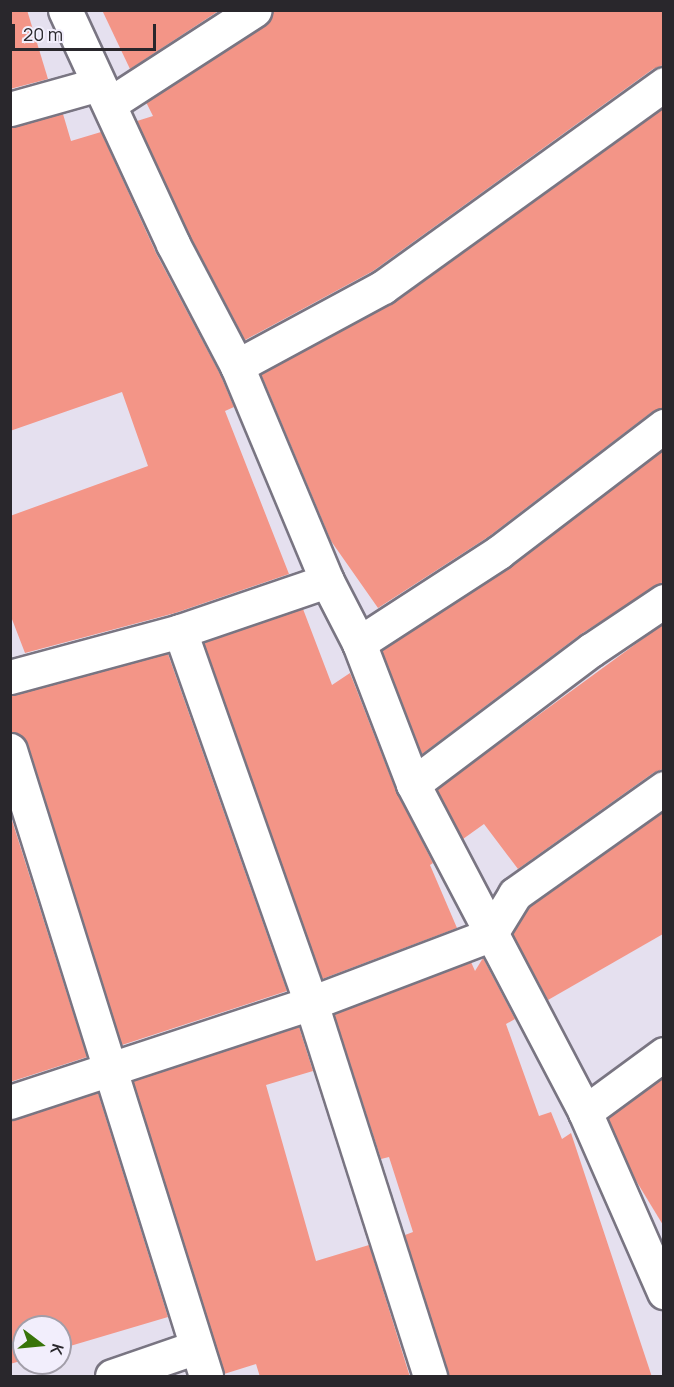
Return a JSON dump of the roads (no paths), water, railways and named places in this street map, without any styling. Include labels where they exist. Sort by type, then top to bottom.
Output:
[{"type":"street","points":[[65,10],[173,244],[237,366],[327,581],[359,643],[413,784],[490,935],[585,1112],[663,1290]]},
{"type":"street","points":[[10,109],[105,93],[255,10]]},
{"type":"street","points":[[237,366],[383,287],[663,84]]},
{"type":"street","points":[[359,643],[499,552],[663,426]]},
{"type":"street","points":[[10,677],[180,631],[327,581]]},
{"type":"street","points":[[413,784],[591,650],[663,601]]},
{"type":"street","points":[[180,631],[311,1003],[430,1377]]},
{"type":"street","points":[[10,750],[201,1362],[112,1377]]},
{"type":"street","points":[[10,1102],[110,1072],[311,1003],[490,935],[515,894],[663,788]]},
{"type":"street","points":[[585,1112],[663,1054]]}]
